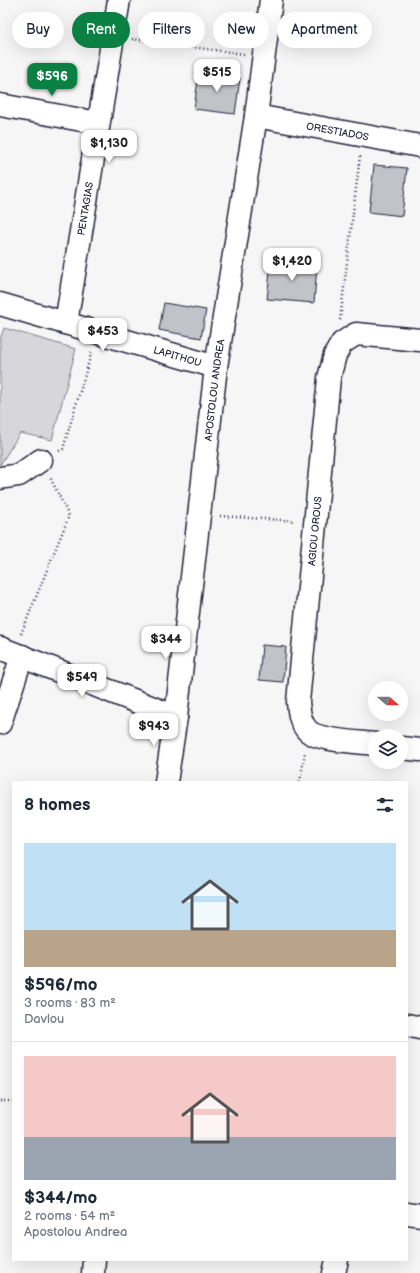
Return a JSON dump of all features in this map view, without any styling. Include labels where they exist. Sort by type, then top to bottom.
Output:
[{"type":"street","name":"PENTAGIAS","points":[[116,12],[118,0]]},
{"type":"street","name":"APOSTOLOU ANDREA","points":[[166,781],[176,717],[216,368],[256,116],[271,0]]},
{"type":"street","name":"PENTAGIAS","points":[[66,323],[111,48]]},
{"type":"street","points":[[0,105],[98,123]]},
{"type":"street","name":"ORESTIADOS","points":[[256,116],[420,146]]},
{"type":"street","name":"LAPITHOU","points":[[0,304],[216,368]]},
{"type":"street","name":"AGIOU OROUS","points":[[309,731],[300,718],[298,702],[329,378],[335,355],[342,343],[356,334],[420,340]]},
{"type":"street","points":[[0,478],[19,475],[41,460]]},
{"type":"street","points":[[0,724],[12,652],[176,717]]},
{"type":"street","points":[[309,731],[325,738],[368,743]]},
{"type":"street","points":[[408,749],[420,750]]},
{"type":"street","points":[[408,1025],[420,1028]]},
{"type":"street","points":[[408,1213],[420,1215]]},
{"type":"street","points":[[93,1273],[94,1261]]},
{"type":"street","points":[[334,1273],[337,1261]]},
{"type":"path","points":[[130,38],[264,57]]},
{"type":"path","points":[[339,324],[363,136]]},
{"type":"path","points":[[12,652],[70,516],[41,460],[63,449],[97,332]]},
{"type":"path","points":[[199,514],[315,523]]},
{"type":"path","points":[[300,781],[309,731]]},
{"type":"path","points":[[0,1101],[12,1102]]},
{"type":"shaded area","points":[[4,328],[76,349],[52,440],[20,433],[0,465],[0,339]]},
{"type":"building","points":[[199,72],[240,78],[235,114],[194,109]]},
{"type":"building","points":[[374,165],[407,168],[402,216],[369,212]]},
{"type":"building","points":[[271,262],[317,265],[314,303],[267,299]]},
{"type":"building","points":[[164,303],[206,310],[201,338],[159,330]]},
{"type":"building","points":[[262,645],[286,647],[283,682],[259,680]]}]
